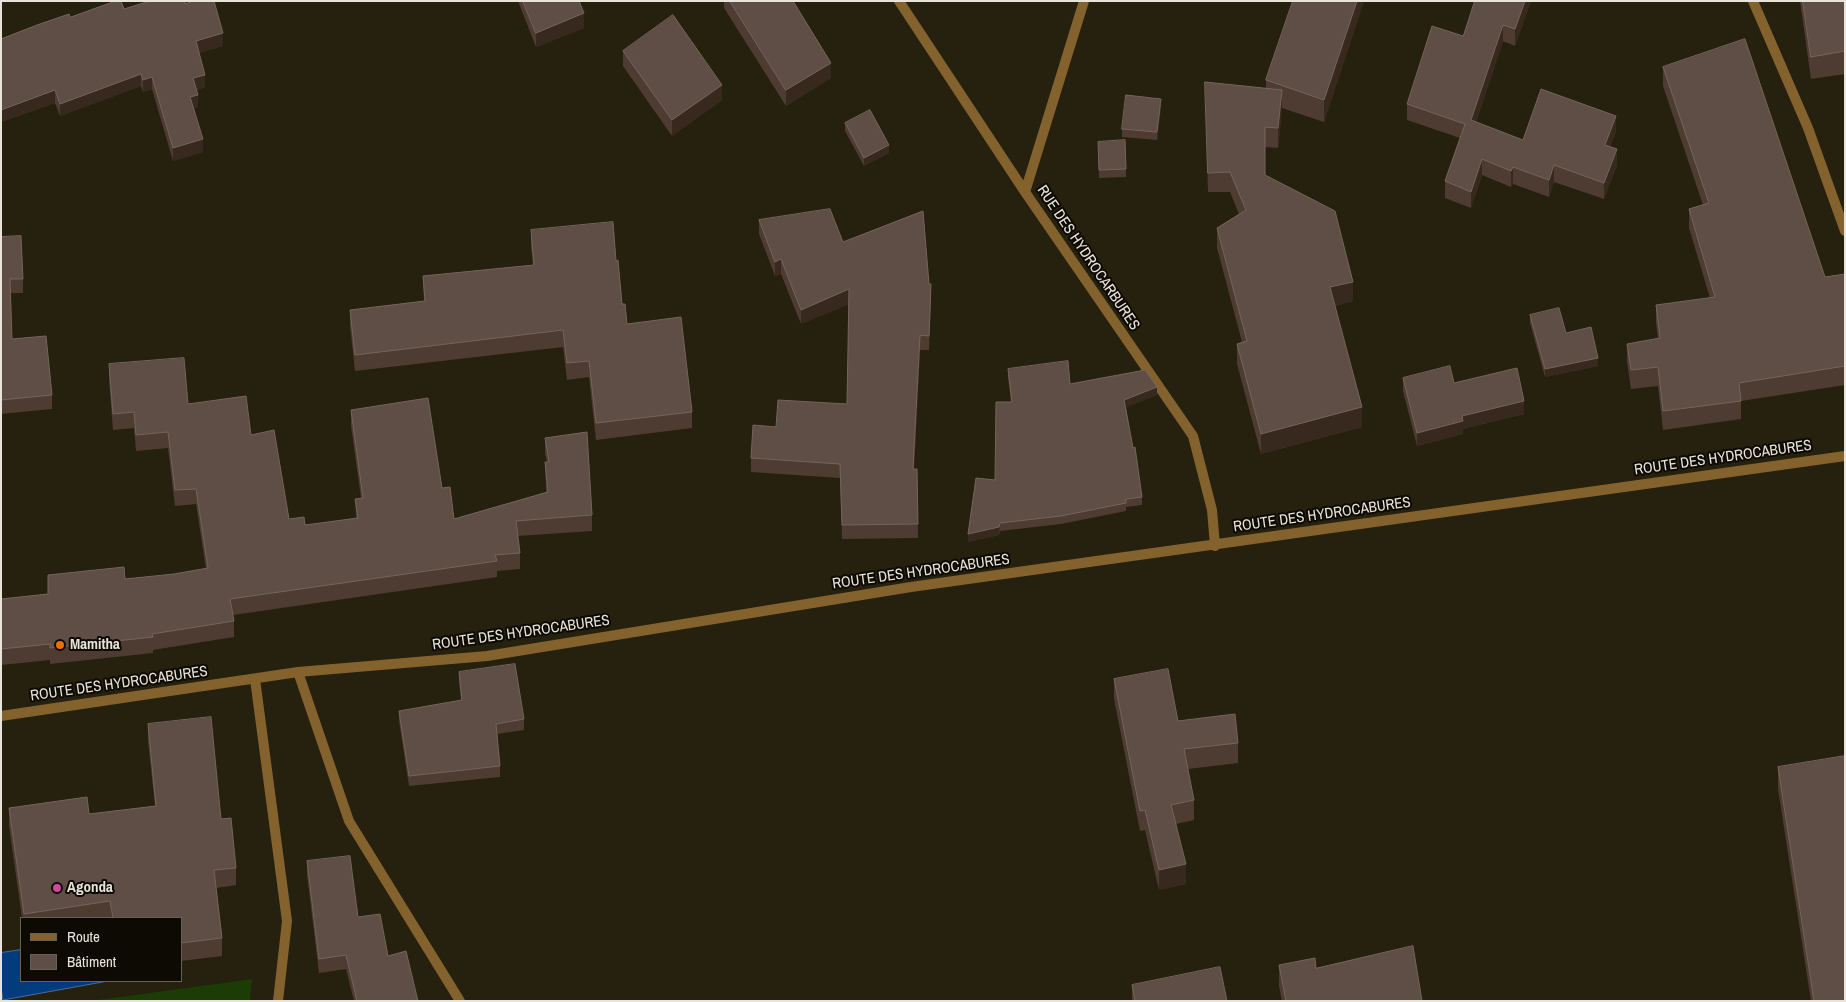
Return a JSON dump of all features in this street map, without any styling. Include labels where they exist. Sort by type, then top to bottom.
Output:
[{"type":"street","name":"RUE DES HYDROCARBURES","points":[[899,1],[1025,192],[1192,436],[1212,510],[1215,546]]},
{"type":"street","points":[[1025,192],[1084,1]]},
{"type":"street","points":[[1753,1],[1808,128],[1845,231]]},
{"type":"street","name":"ROUTE DES HYDROCABURES","points":[[1,716],[298,672],[487,656],[911,588],[1845,456]]},
{"type":"street","points":[[298,672],[349,822],[460,1001]]},
{"type":"street","points":[[255,679],[287,921],[278,1001]]},
{"type":"green space","points":[[252,979],[250,1001],[91,1001]]},
{"type":"water","points":[[20,950],[20,982],[102,982],[3,1000],[1,953]]},
{"type":"building","points":[[121,1],[124,9],[150,1],[185,1],[185,4],[193,1],[214,1],[223,33],[196,41],[205,75],[193,78],[198,95],[190,97],[203,139],[173,148],[152,77],[143,80],[141,74],[60,104],[55,90],[1,110],[1,39],[69,14],[70,17]]},
{"type":"building","points":[[523,1],[579,1],[584,13],[536,33]]},
{"type":"building","points":[[730,1],[793,1],[831,63],[786,90]]},
{"type":"building","points":[[1293,1],[1357,1],[1324,100],[1266,80]]},
{"type":"building","points":[[1475,1],[1525,1],[1515,29],[1503,25],[1471,120],[1523,140],[1541,89],[1616,116],[1605,145],[1617,149],[1604,183],[1554,165],[1549,180],[1513,167],[1511,171],[1482,159],[1471,192],[1445,181],[1465,124],[1407,104],[1432,26],[1463,36]]},
{"type":"building","points":[[1803,1],[1845,1],[1845,51],[1811,57]]},
{"type":"building","points":[[673,15],[722,85],[672,120],[623,51]]},
{"type":"building","points":[[1745,39],[1825,277],[1845,274],[1845,366],[1739,383],[1741,401],[1663,411],[1658,367],[1631,370],[1627,344],[1660,338],[1656,305],[1715,297],[1689,209],[1709,203],[1663,67]]},
{"type":"building","points":[[1205,82],[1282,90],[1278,128],[1265,127],[1265,175],[1335,211],[1353,282],[1330,287],[1362,407],[1261,434],[1237,344],[1247,341],[1217,228],[1246,210],[1230,172],[1208,173]]},
{"type":"building","points":[[1126,95],[1161,99],[1157,132],[1122,129]]},
{"type":"building","points":[[870,110],[889,145],[864,158],[845,123]]},
{"type":"building","points":[[1125,140],[1126,169],[1099,170],[1098,142]]},
{"type":"building","points":[[830,209],[843,242],[923,211],[929,284],[931,284],[929,336],[920,335],[913,469],[917,469],[918,524],[842,525],[840,464],[751,458],[753,425],[776,427],[778,400],[847,404],[849,289],[801,310],[781,259],[775,262],[759,220]]},
{"type":"building","points":[[613,222],[616,261],[618,260],[622,304],[625,304],[627,324],[681,317],[692,412],[596,423],[589,361],[567,363],[563,330],[355,355],[350,310],[425,301],[423,276],[534,265],[531,230]]},
{"type":"building","points":[[21,236],[23,279],[10,279],[12,339],[46,336],[52,395],[1,400],[1,237]]},
{"type":"building","points":[[1559,308],[1566,333],[1591,327],[1598,358],[1545,369],[1530,315]]},
{"type":"building","points":[[184,358],[188,404],[246,396],[251,435],[274,430],[289,519],[304,517],[305,525],[358,518],[355,499],[363,498],[351,410],[428,398],[442,488],[450,487],[454,519],[548,492],[545,462],[549,462],[545,438],[587,432],[592,515],[516,521],[520,553],[495,555],[497,561],[230,599],[234,621],[152,634],[153,637],[50,648],[50,644],[1,649],[1,599],[48,594],[48,575],[124,567],[125,579],[208,568],[196,489],[175,490],[168,432],[136,435],[134,412],[113,414],[109,364]]},
{"type":"building","points":[[1068,361],[1070,384],[1145,370],[1157,387],[1124,400],[1133,448],[1135,447],[1142,497],[1126,499],[1126,503],[1061,516],[1000,523],[999,527],[968,534],[976,478],[995,480],[996,402],[1012,402],[1008,369]]},
{"type":"building","points":[[1450,366],[1454,383],[1517,368],[1524,401],[1462,416],[1463,421],[1417,433],[1403,378]]},
{"type":"building","points":[[515,664],[524,719],[496,724],[500,766],[409,776],[399,711],[462,700],[459,672]]},
{"type":"building","points":[[1168,669],[1178,721],[1235,714],[1238,743],[1184,749],[1194,800],[1171,805],[1186,864],[1159,870],[1145,810],[1140,811],[1114,679]]},
{"type":"building","points":[[211,717],[221,819],[231,818],[236,868],[214,870],[222,938],[182,943],[182,917],[113,917],[110,901],[24,914],[9,808],[87,797],[89,814],[156,806],[148,724]]},
{"type":"building","points":[[1845,756],[1845,1001],[1814,1001],[1778,767]]},
{"type":"building","points":[[350,856],[358,917],[380,914],[388,956],[406,951],[418,1001],[357,1001],[346,955],[319,959],[307,861]]},
{"type":"building","points":[[1413,946],[1422,1001],[1286,1001],[1279,965],[1315,958],[1316,968]]},
{"type":"building","points":[[1220,967],[1227,1001],[1135,1001],[1132,985]]},
{"type":"place","name":"Mamitha","points":[[60,645]]},
{"type":"place","name":"Agonda","points":[[57,888]]}]
